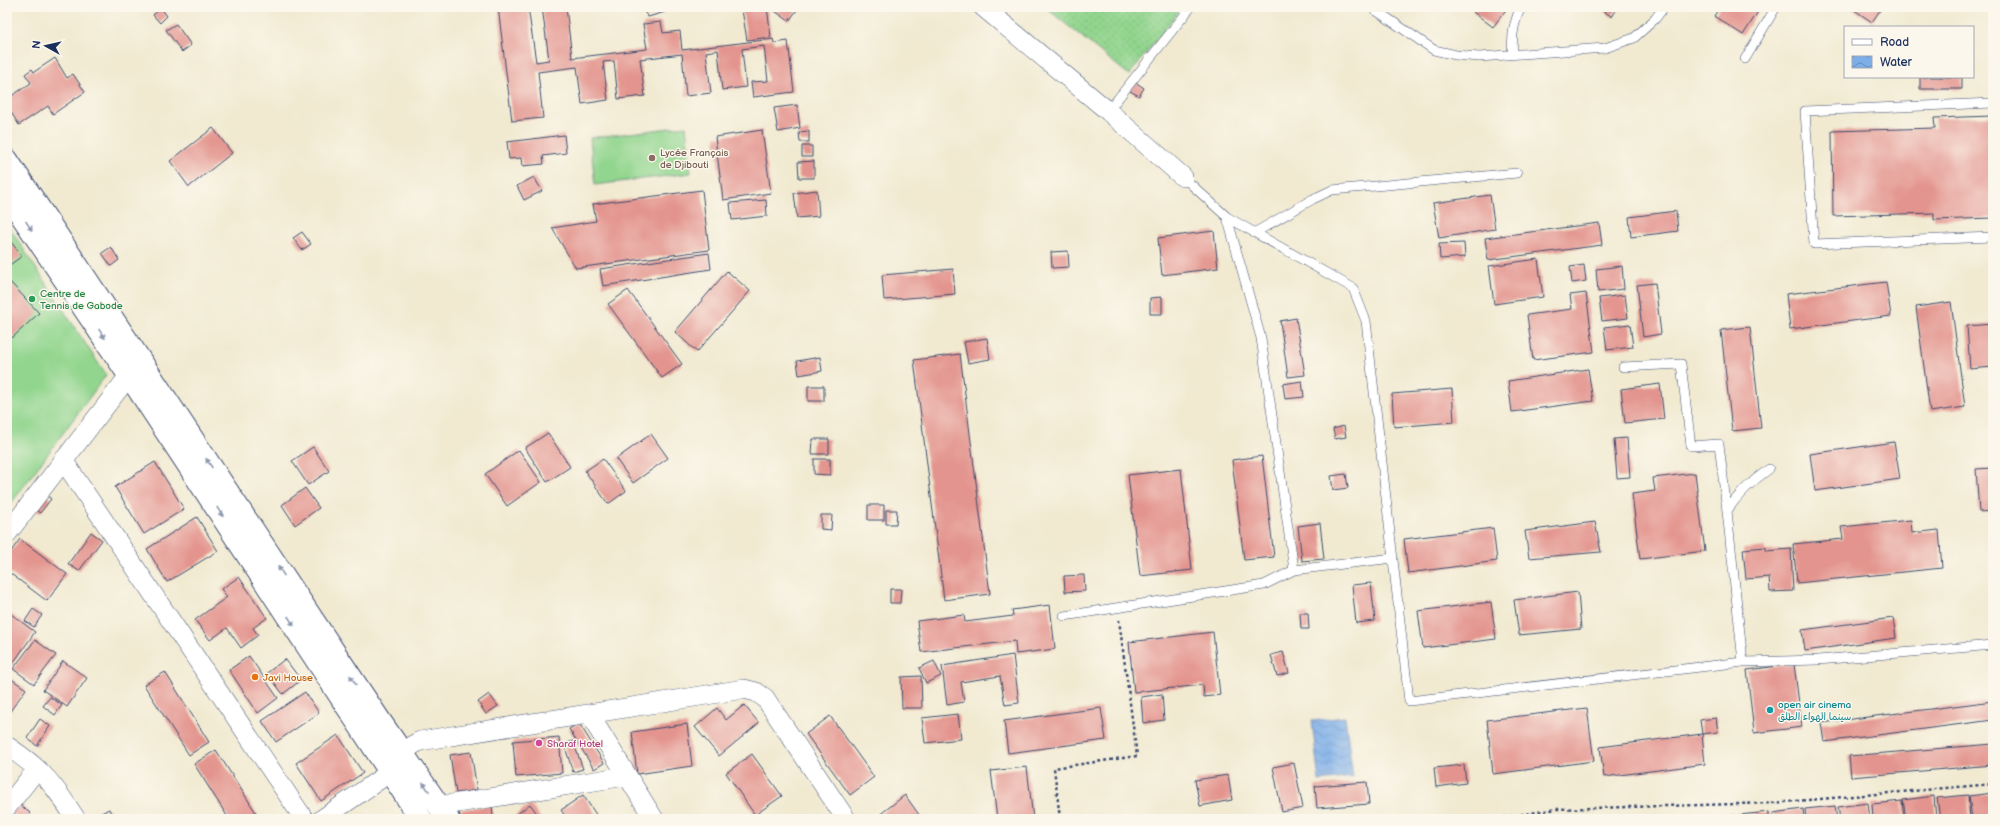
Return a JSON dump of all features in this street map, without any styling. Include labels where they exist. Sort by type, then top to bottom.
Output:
[{"type":"street","points":[[983,7],[1108,111],[1183,177]]},
{"type":"street","points":[[10,173],[135,367],[280,603],[389,773],[421,819]]},
{"type":"street","points":[[7,194],[135,367],[444,813],[626,776]]},
{"type":"street","points":[[7,534],[135,367]]},
{"type":"street","points":[[63,460],[304,819]]},
{"type":"street","points":[[322,819],[389,773],[403,754],[411,746],[420,741],[744,689],[756,692],[765,698],[846,819]]},
{"type":"street","points":[[588,714],[654,819]]},
{"type":"street","points":[[7,746],[37,769],[57,791],[76,819]]},
{"type":"street","points":[[7,807],[37,769]]},
{"type":"lane","points":[[1108,111],[1190,7]]},
{"type":"lane","points":[[1371,7],[1434,50],[1456,55],[1480,57],[1605,48],[1634,38],[1655,20],[1664,7]]},
{"type":"lane","points":[[1513,55],[1511,36],[1515,19],[1521,7]]},
{"type":"lane","points":[[1745,59],[1776,7]]},
{"type":"lane","points":[[1993,103],[1805,112],[1814,244],[1993,237]]},
{"type":"lane","points":[[1254,233],[1313,199],[1332,190],[1517,173]]},
{"type":"lane","points":[[1183,177],[1227,217],[1353,288],[1366,321],[1409,701],[1743,662],[1818,660],[1993,645]]},
{"type":"lane","points":[[1227,217],[1261,338],[1294,570]]},
{"type":"lane","points":[[1623,367],[1681,364],[1691,446],[1719,444],[1728,511],[1743,662]]},
{"type":"lane","points":[[1728,511],[1736,497],[1769,469]]},
{"type":"lane","points":[[1064,616],[1117,610],[1264,585],[1294,570],[1393,558]]},
{"type":"path","points":[[1060,819],[1054,768],[1138,756],[1117,610]]},
{"type":"path","points":[[1491,819],[1557,809],[1773,803],[1993,784]]},
{"type":"green space","points":[[1045,7],[1182,7],[1129,75]]},
{"type":"green space","points":[[686,126],[691,173],[595,185],[590,138]]},
{"type":"green space","name":"Centre de Tennis de Gabode","points":[[7,224],[106,375],[7,509]]},
{"type":"water","points":[[1345,717],[1353,777],[1319,781],[1312,721]]},
{"type":"building","points":[[498,7],[528,7],[536,62],[549,60],[542,7],[566,7],[572,58],[647,49],[643,24],[661,22],[663,33],[680,31],[682,50],[773,39],[774,43],[788,41],[794,92],[753,97],[751,82],[768,81],[764,46],[742,49],[746,87],[722,90],[718,50],[706,52],[711,93],[686,96],[682,54],[640,59],[645,96],[618,99],[614,61],[603,62],[608,100],[582,104],[577,67],[538,72],[543,118],[512,121]]},
{"type":"building","points":[[630,7],[665,7],[665,12],[648,17],[642,9],[631,11]]},
{"type":"building","points":[[767,7],[771,37],[747,40],[742,10]]},
{"type":"building","points":[[769,7],[799,7],[789,21]]},
{"type":"building","points":[[1477,7],[1508,7],[1493,27],[1473,12]]},
{"type":"building","points":[[1598,7],[1618,7],[1612,17]]},
{"type":"building","points":[[1720,7],[1761,7],[1743,35],[1714,16]]},
{"type":"building","points":[[1850,7],[1882,7],[1872,22]]},
{"type":"building","points":[[161,8],[167,16],[160,23],[153,15]]},
{"type":"building","points":[[176,24],[191,45],[182,52],[166,30]]},
{"type":"building","points":[[55,58],[67,78],[73,74],[85,92],[53,114],[48,106],[19,125],[7,106],[7,99],[31,83],[25,74],[32,69],[34,72]]},
{"type":"building","points":[[1920,78],[1962,78],[1962,89],[1920,89]]},
{"type":"building","points":[[1135,82],[1144,88],[1139,96],[1130,91]]},
{"type":"building","points":[[797,105],[800,128],[778,132],[774,108]]},
{"type":"building","points":[[1993,116],[1993,218],[1934,220],[1934,213],[1833,216],[1832,131],[1935,128],[1934,118]]},
{"type":"building","points":[[213,128],[232,153],[189,187],[170,161]]},
{"type":"building","points":[[762,130],[771,193],[723,200],[715,137]]},
{"type":"building","points":[[809,131],[809,142],[800,142],[799,132]]},
{"type":"building","points":[[564,135],[566,153],[543,156],[544,164],[522,166],[521,158],[509,159],[507,142]]},
{"type":"building","points":[[802,146],[812,146],[812,157],[802,157]]},
{"type":"building","points":[[814,161],[814,178],[799,178],[798,162]]},
{"type":"building","points":[[534,177],[542,191],[524,200],[517,186]]},
{"type":"building","points":[[702,190],[709,250],[576,268],[552,228],[596,221],[593,204]]},
{"type":"building","points":[[817,190],[819,216],[797,218],[794,193]]},
{"type":"building","points":[[1490,195],[1495,229],[1439,238],[1433,203]]},
{"type":"building","points":[[766,200],[767,216],[732,220],[730,203]]},
{"type":"building","points":[[1676,211],[1678,231],[1631,237],[1629,217]]},
{"type":"building","points":[[1599,223],[1602,245],[1488,260],[1485,238]]},
{"type":"building","points":[[1214,231],[1218,268],[1162,275],[1158,238]]},
{"type":"building","points":[[302,232],[311,244],[302,250],[293,238]]},
{"type":"building","points":[[7,237],[22,256],[7,267]]},
{"type":"building","points":[[1464,243],[1465,257],[1440,259],[1439,244]]},
{"type":"building","points":[[111,247],[119,260],[111,266],[102,253]]},
{"type":"building","points":[[1068,251],[1069,267],[1052,268],[1051,252]]},
{"type":"building","points":[[709,253],[711,269],[603,286],[600,269]]},
{"type":"building","points":[[1538,259],[1543,297],[1494,304],[1489,266]]},
{"type":"building","points":[[1584,265],[1586,281],[1572,283],[1570,267]]},
{"type":"building","points":[[1622,266],[1624,289],[1598,292],[1596,269]]},
{"type":"building","points":[[953,269],[955,294],[884,300],[882,275]]},
{"type":"building","points":[[727,271],[750,291],[697,352],[675,332]]},
{"type":"building","points":[[10,282],[39,313],[12,338],[7,333],[7,286]]},
{"type":"building","points":[[1886,282],[1891,316],[1790,329],[1786,294]]},
{"type":"building","points":[[1655,283],[1661,334],[1643,337],[1637,285]]},
{"type":"building","points":[[628,290],[682,364],[662,378],[608,304]]},
{"type":"building","points":[[1586,293],[1594,352],[1533,360],[1527,315],[1572,309],[1570,295]]},
{"type":"building","points":[[1625,295],[1628,318],[1602,321],[1599,298]]},
{"type":"building","points":[[1162,297],[1162,314],[1150,314],[1150,298]]},
{"type":"building","points":[[1951,302],[1965,407],[1930,412],[1916,307]]},
{"type":"building","points":[[1296,318],[1305,375],[1288,377],[1280,321]]},
{"type":"building","points":[[1630,324],[1633,347],[1607,350],[1604,327]]},
{"type":"building","points":[[1992,324],[1993,367],[1970,369],[1967,326]]},
{"type":"building","points":[[1750,327],[1761,428],[1732,431],[1721,330]]},
{"type":"building","points":[[987,338],[990,359],[968,363],[964,342]]},
{"type":"building","points":[[960,354],[990,594],[944,600],[914,360]]},
{"type":"building","points":[[820,357],[822,371],[799,375],[797,361]]},
{"type":"building","points":[[1588,369],[1593,401],[1512,412],[1508,381]]},
{"type":"building","points":[[1302,381],[1304,397],[1285,399],[1283,384]]},
{"type":"building","points":[[1660,384],[1664,419],[1625,423],[1621,389]]},
{"type":"building","points":[[808,386],[824,386],[824,401],[808,401]]},
{"type":"building","points":[[1452,389],[1454,422],[1394,427],[1392,394]]},
{"type":"building","points":[[1344,426],[1346,437],[1335,439],[1333,429]]},
{"type":"building","points":[[548,433],[570,467],[547,482],[525,448]]},
{"type":"building","points":[[651,434],[668,458],[633,483],[616,459]]},
{"type":"building","points":[[1627,438],[1630,477],[1617,478],[1614,439]]},
{"type":"building","points":[[813,439],[829,439],[829,454],[812,454]]},
{"type":"building","points":[[1894,442],[1900,479],[1815,491],[1810,454]]},
{"type":"building","points":[[313,447],[329,471],[308,485],[292,461]]},
{"type":"building","points":[[519,450],[541,482],[507,506],[485,474]]},
{"type":"building","points":[[1262,456],[1274,557],[1244,560],[1232,460]]},
{"type":"building","points":[[603,459],[626,491],[608,504],[585,471]]},
{"type":"building","points":[[814,459],[830,459],[830,475],[814,474]]},
{"type":"building","points":[[155,462],[184,509],[144,534],[115,487]]},
{"type":"building","points":[[1993,468],[1993,511],[1979,512],[1976,469]]},
{"type":"building","points":[[1181,469],[1192,570],[1140,576],[1128,475]]},
{"type":"building","points":[[1695,473],[1705,551],[1640,559],[1632,494],[1655,491],[1653,478]]},
{"type":"building","points":[[1346,474],[1348,488],[1333,490],[1331,476]]},
{"type":"building","points":[[305,488],[319,508],[295,525],[282,505]]},
{"type":"building","points":[[44,493],[51,499],[40,513],[33,508]]},
{"type":"building","points":[[868,505],[884,505],[884,520],[868,520]]},
{"type":"building","points":[[886,510],[897,510],[896,524],[886,524]]},
{"type":"building","points":[[821,515],[832,515],[831,530],[821,529]]},
{"type":"building","points":[[197,517],[218,551],[167,582],[147,549]]},
{"type":"building","points":[[1911,520],[1912,533],[1939,530],[1942,568],[1797,583],[1793,544],[1843,539],[1841,527]]},
{"type":"building","points":[[1595,522],[1601,552],[1529,558],[1525,531]]},
{"type":"building","points":[[1320,523],[1324,559],[1302,561],[1298,526]]},
{"type":"building","points":[[1493,528],[1497,561],[1408,573],[1404,539]]},
{"type":"building","points":[[91,532],[102,540],[79,571],[68,564]]},
{"type":"building","points":[[20,539],[67,574],[47,601],[7,571],[7,557]]},
{"type":"building","points":[[1766,547],[1766,551],[1791,549],[1793,591],[1770,592],[1769,577],[1746,579],[1743,549]]},
{"type":"building","points":[[1084,575],[1085,591],[1065,592],[1064,576]]},
{"type":"building","points":[[239,577],[267,618],[253,628],[258,635],[241,648],[227,628],[210,640],[195,620],[227,597],[221,589]]},
{"type":"building","points":[[1371,583],[1375,621],[1356,623],[1352,585]]},
{"type":"building","points":[[890,589],[901,589],[900,603],[890,603]]},
{"type":"building","points":[[1578,592],[1581,629],[1519,635],[1514,600]]},
{"type":"building","points":[[1491,602],[1496,639],[1423,648],[1418,611]]},
{"type":"building","points":[[1050,605],[1055,649],[1016,654],[1015,641],[921,652],[917,621],[964,615],[965,622],[1013,616],[1012,610]]},
{"type":"building","points":[[33,609],[42,615],[34,627],[25,621]]},
{"type":"building","points":[[7,611],[35,632],[11,666],[7,664]]},
{"type":"building","points":[[1300,613],[1308,613],[1309,629],[1301,629]]},
{"type":"building","points":[[1893,618],[1896,638],[1805,651],[1802,630]]},
{"type":"building","points":[[1213,632],[1220,695],[1204,697],[1203,685],[1134,692],[1129,642]]},
{"type":"building","points":[[35,640],[56,655],[34,684],[13,669]]},
{"type":"building","points":[[1283,652],[1289,673],[1277,676],[1271,655]]},
{"type":"building","points":[[1013,655],[1019,703],[1005,705],[1000,676],[961,682],[964,702],[947,705],[942,666]]},
{"type":"building","points":[[249,656],[278,698],[258,713],[229,670]]},
{"type":"building","points":[[285,659],[301,680],[283,694],[267,673]]},
{"type":"building","points":[[63,661],[87,678],[67,707],[43,690]]},
{"type":"building","points":[[934,661],[941,676],[926,683],[919,668]]},
{"type":"building","points":[[1794,664],[1802,727],[1754,733],[1747,670]]},
{"type":"building","points":[[165,672],[209,742],[189,755],[144,685]]},
{"type":"building","points":[[7,676],[26,689],[8,714],[7,713]]},
{"type":"building","points":[[921,676],[922,708],[902,708],[901,677]]},
{"type":"building","points":[[305,692],[319,713],[276,742],[262,721]]},
{"type":"building","points":[[489,694],[498,706],[486,714],[478,702]]},
{"type":"building","points":[[1162,694],[1164,720],[1143,723],[1141,697]]},
{"type":"building","points":[[50,697],[62,705],[55,715],[43,706]]},
{"type":"building","points":[[1993,701],[1993,720],[1824,742],[1821,723]]},
{"type":"building","points":[[744,705],[759,723],[719,756],[695,727],[717,708],[726,720]]},
{"type":"building","points":[[1101,708],[1106,740],[1008,753],[1004,721]]},
{"type":"building","points":[[1587,708],[1594,761],[1493,774],[1487,720]]},
{"type":"building","points":[[958,714],[961,739],[925,743],[922,718]]},
{"type":"building","points":[[830,716],[874,777],[850,795],[806,734]]},
{"type":"building","points":[[1716,718],[1718,732],[1702,734],[1700,720]]},
{"type":"building","points":[[40,719],[50,726],[37,746],[27,738]]},
{"type":"building","points":[[579,723],[604,763],[594,769],[569,729]]},
{"type":"building","points":[[687,724],[692,766],[637,774],[632,732]]},
{"type":"building","points":[[1702,734],[1705,764],[1604,777],[1600,747]]},
{"type":"building","points":[[338,735],[363,773],[321,801],[296,763]]},
{"type":"building","points":[[559,737],[562,773],[516,777],[513,741]]},
{"type":"building","points":[[573,741],[583,769],[573,772],[564,744]]},
{"type":"building","points":[[1993,744],[1993,765],[1851,777],[1849,756]]},
{"type":"building","points":[[216,750],[260,819],[229,819],[194,764]]},
{"type":"building","points":[[471,752],[477,790],[456,793],[450,755]]},
{"type":"building","points":[[752,754],[782,796],[755,815],[726,773]]},
{"type":"building","points":[[1294,763],[1303,808],[1282,812],[1273,767]]},
{"type":"building","points":[[1464,765],[1466,783],[1436,787],[1434,768]]},
{"type":"building","points":[[1027,767],[1033,819],[997,819],[991,771]]},
{"type":"building","points":[[1228,775],[1232,800],[1200,806],[1195,780]]},
{"type":"building","points":[[1367,782],[1369,804],[1317,808],[1315,786]]},
{"type":"building","points":[[1993,793],[1993,819],[1972,819],[1969,796]]},
{"type":"building","points":[[583,795],[599,819],[567,819],[561,810]]},
{"type":"building","points":[[905,795],[922,819],[880,819],[878,816]]},
{"type":"building","points":[[1968,795],[1970,819],[1940,819],[1937,798]]},
{"type":"building","points":[[1934,796],[1936,819],[1906,819],[1903,800]]},
{"type":"building","points":[[1902,801],[1904,819],[1873,819],[1872,804]]},
{"type":"building","points":[[1868,803],[1870,819],[1840,819],[1838,807]]},
{"type":"building","points":[[19,804],[30,813],[25,819],[20,819],[12,813]]},
{"type":"building","points":[[530,804],[541,819],[511,819]]},
{"type":"building","points":[[492,805],[493,817],[460,819],[459,810]]},
{"type":"building","points":[[1835,806],[1837,819],[1806,819],[1805,809]]},
{"type":"building","points":[[109,809],[114,819],[95,819],[94,817]]},
{"type":"building","points":[[1803,809],[1804,819],[1773,819],[1773,813]]},
{"type":"building","points":[[1769,812],[1769,819],[1739,819],[1739,815]]},
{"type":"building","points":[[1735,815],[1735,819],[1711,819],[1711,818]]},
{"type":"place","name":"Lycée Français de Djibouti","points":[[652,158]]},
{"type":"place","name":"Centre de Tennis de Gabode","points":[[32,299]]},
{"type":"place","name":"Javi House","points":[[255,677]]},
{"type":"place","name":"open air cinema سينما الهواء الطلق","points":[[1770,710]]},
{"type":"place","name":"Sharaf Hotel","points":[[539,743]]}]
